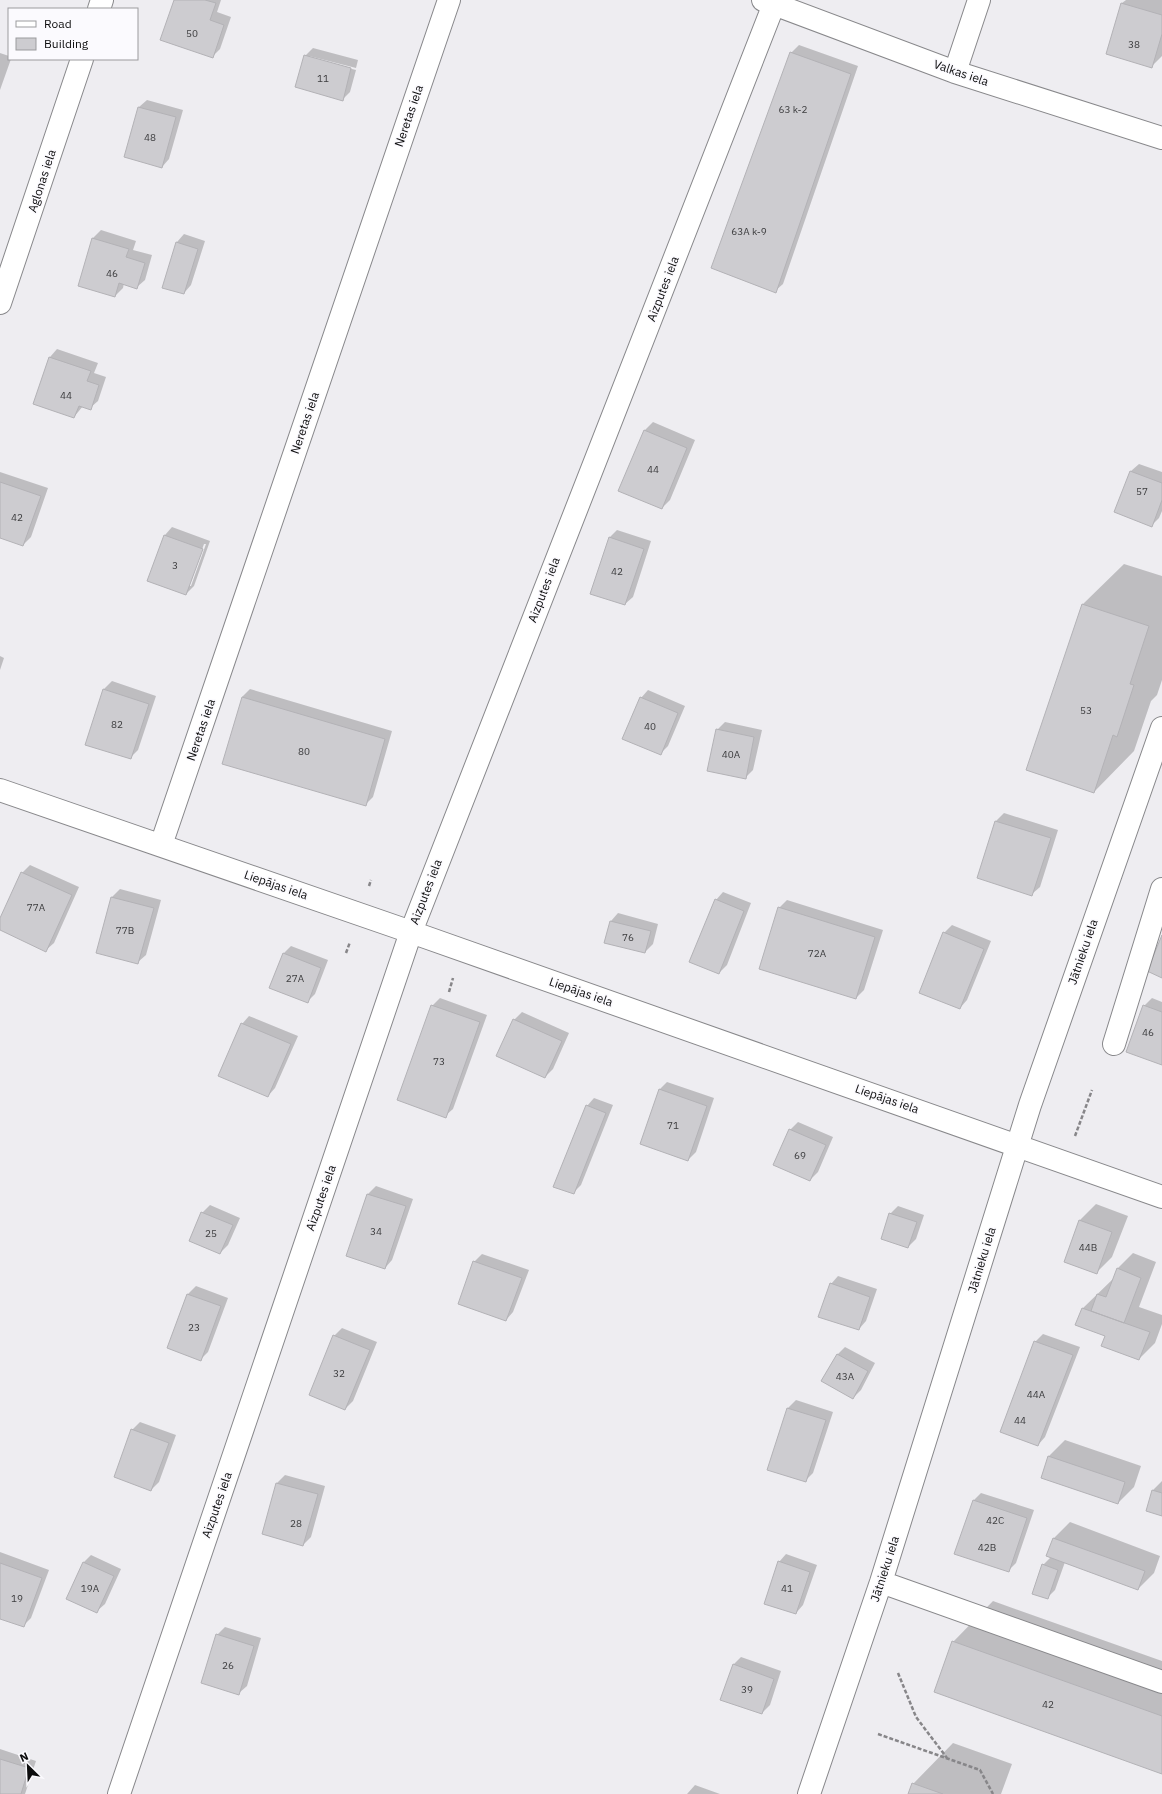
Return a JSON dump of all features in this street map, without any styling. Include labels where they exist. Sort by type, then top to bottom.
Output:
[{"type":"street","name":"Neretas iela","points":[[161,845],[449,0]]},
{"type":"street","points":[[955,72],[979,0]]},
{"type":"street","name":"Valkas iela","points":[[768,2],[955,72],[1162,138]]},
{"type":"street","name":"Aizputes iela","points":[[118,1794],[411,932],[768,2]]},
{"type":"street","name":"Aglonas iela","points":[[0,303],[82,60]]},
{"type":"street","name":"Jātnieku iela","points":[[809,1794],[881,1582],[1030,1105],[1162,728]]},
{"type":"street","name":"Liepājas iela","points":[[0,790],[411,932],[1162,1197]]},
{"type":"street","points":[[1114,1044],[1162,889]]},
{"type":"street","points":[[881,1582],[1162,1682]]},
{"type":"path","points":[[449,992],[456,971]]},
{"type":"path","points":[[1075,1134],[1092,1090]]},
{"type":"path","points":[[898,1673],[916,1717],[947,1758]]},
{"type":"path","points":[[878,1734],[980,1770],[993,1794]]},
{"type":"building","points":[[174,0],[205,0],[216,3],[210,20],[224,25],[213,58],[160,40]]},
{"type":"building","points":[[1121,3],[1162,15],[1162,34],[1152,68],[1106,54]]},
{"type":"building","points":[[790,52],[851,74],[776,293],[711,268]]},
{"type":"building","points":[[304,55],[351,68],[343,101],[295,87]]},
{"type":"building","points":[[138,107],[176,117],[162,168],[124,157]]},
{"type":"building","points":[[92,238],[129,249],[126,257],[145,263],[137,289],[119,283],[115,297],[78,286]]},
{"type":"building","points":[[176,242],[198,249],[184,294],[162,288]]},
{"type":"building","points":[[49,357],[91,371],[87,381],[99,385],[91,410],[79,406],[74,418],[33,404]]},
{"type":"building","points":[[644,430],[687,448],[662,509],[618,491]]},
{"type":"building","points":[[1130,471],[1162,483],[1162,500],[1152,527],[1114,512]]},
{"type":"building","points":[[0,482],[41,496],[23,546],[0,538]]},
{"type":"building","points":[[164,535],[203,549],[186,595],[147,581]]},
{"type":"building","points":[[609,537],[644,549],[625,605],[590,594]]},
{"type":"building","points":[[1082,604],[1149,626],[1130,684],[1134,685],[1117,737],[1113,735],[1094,793],[1026,770]]},
{"type":"building","points":[[103,689],[149,704],[131,759],[85,745]]},
{"type":"building","points":[[242,697],[385,739],[366,806],[222,764]]},
{"type":"building","points":[[640,697],[678,713],[661,755],[622,739]]},
{"type":"building","points":[[716,729],[754,737],[746,779],[707,771]]},
{"type":"building","points":[[995,821],[1051,838],[1032,896],[977,878]]},
{"type":"building","points":[[21,872],[72,895],[46,952],[0,930],[0,918]]},
{"type":"building","points":[[111,897],[154,908],[138,964],[96,953]]},
{"type":"building","points":[[715,899],[744,911],[719,974],[689,962]]},
{"type":"building","points":[[778,907],[875,937],[856,999],[759,969]]},
{"type":"building","points":[[610,921],[651,931],[645,953],[604,943]]},
{"type":"building","points":[[943,932],[984,949],[960,1009],[919,993]]},
{"type":"building","points":[[1162,935],[1162,978],[1147,971]]},
{"type":"building","points":[[283,953],[321,968],[308,1003],[269,988]]},
{"type":"building","points":[[431,1005],[480,1022],[446,1118],[397,1100]]},
{"type":"building","points":[[1143,1005],[1162,1012],[1162,1065],[1126,1052]]},
{"type":"building","points":[[513,1019],[562,1041],[545,1078],[496,1056]]},
{"type":"building","points":[[241,1023],[291,1044],[268,1097],[218,1076]]},
{"type":"building","points":[[659,1089],[707,1106],[688,1161],[640,1144]]},
{"type":"building","points":[[586,1105],[606,1113],[574,1194],[553,1187]]},
{"type":"building","points":[[789,1129],[826,1145],[810,1181],[773,1165]]},
{"type":"building","points":[[367,1194],[406,1206],[385,1269],[346,1256]]},
{"type":"building","points":[[201,1212],[233,1225],[220,1254],[189,1241]]},
{"type":"building","points":[[889,1213],[917,1222],[908,1248],[881,1239]]},
{"type":"building","points":[[1079,1220],[1112,1232],[1097,1274],[1064,1262]]},
{"type":"building","points":[[473,1261],[522,1278],[506,1321],[458,1304]]},
{"type":"building","points":[[1117,1268],[1141,1278],[1124,1323],[1091,1311],[1097,1294],[1106,1297]]},
{"type":"building","points":[[830,1283],[870,1297],[859,1330],[818,1317]]},
{"type":"building","points":[[187,1294],[221,1306],[201,1361],[167,1348]]},
{"type":"building","points":[[1082,1308],[1150,1332],[1139,1360],[1101,1346],[1105,1336],[1075,1325]]},
{"type":"building","points":[[333,1335],[370,1350],[345,1410],[309,1395]]},
{"type":"building","points":[[1034,1341],[1073,1355],[1038,1446],[1000,1432]]},
{"type":"building","points":[[837,1354],[868,1371],[853,1399],[821,1381]]},
{"type":"building","points":[[787,1408],[826,1420],[806,1482],[767,1470]]},
{"type":"building","points":[[131,1429],[169,1443],[151,1491],[114,1477]]},
{"type":"building","points":[[1048,1456],[1125,1482],[1118,1504],[1041,1478]]},
{"type":"building","points":[[276,1483],[318,1494],[303,1546],[262,1534]]},
{"type":"building","points":[[1152,1490],[1162,1493],[1162,1516],[1146,1511]]},
{"type":"building","points":[[973,1500],[1027,1518],[1009,1572],[954,1554]]},
{"type":"building","points":[[1053,1538],[1145,1571],[1138,1590],[1046,1556]]},
{"type":"building","points":[[778,1561],[810,1572],[796,1614],[764,1604]]},
{"type":"building","points":[[83,1562],[114,1576],[97,1613],[66,1599]]},
{"type":"building","points":[[0,1563],[42,1578],[24,1627],[0,1619]]},
{"type":"building","points":[[1042,1564],[1058,1570],[1048,1599],[1032,1594]]},
{"type":"building","points":[[216,1634],[254,1646],[239,1695],[201,1683]]},
{"type":"building","points":[[952,1641],[1162,1716],[1162,1774],[934,1692]]},
{"type":"building","points":[[733,1664],[774,1679],[762,1714],[720,1700]]},
{"type":"building","points":[[0,1759],[29,1768],[21,1794],[0,1794]]},
{"type":"building","points":[[912,1783],[943,1794],[908,1794]]}]
